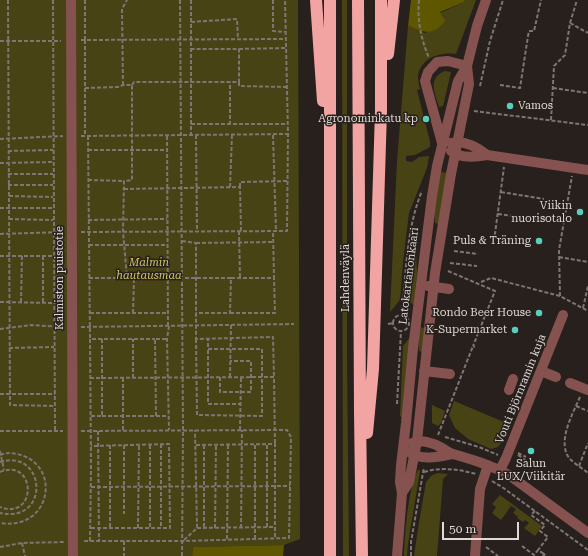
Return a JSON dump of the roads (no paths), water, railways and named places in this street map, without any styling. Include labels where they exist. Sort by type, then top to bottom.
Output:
[{"type":"highway","points":[[316,0],[330,186]]},
{"type":"highway","name":"Lahdenväylä","points":[[330,0],[330,556]]},
{"type":"highway","name":"Lahdenväylä","points":[[358,0],[362,556]]},
{"type":"highway","points":[[362,480],[373,369],[381,111],[381,0]]},
{"type":"highway","points":[[381,111],[394,0]]},
{"type":"street","name":"Kalmiston puistotie","points":[[71,0],[73,556]]},
{"type":"street","name":"Latokartanonkaari","points":[[396,556],[402,493],[400,482],[403,447],[420,285],[432,196],[458,81],[467,66],[477,26],[486,0]]},
{"type":"street","points":[[467,66],[443,60],[437,62],[432,67],[425,81],[443,145],[454,154],[475,157],[488,155],[588,170]]},
{"type":"street","name":"Latokartanonkaari","points":[[402,493],[409,482],[417,441],[433,286],[454,154],[469,84],[467,66]]},
{"type":"street","points":[[443,145],[457,142],[477,147],[488,155]]},
{"type":"street","points":[[420,285],[449,289]]},
{"type":"street","name":"Vouti Björnramin kuja","points":[[500,470],[563,315]]},
{"type":"street","points":[[541,371],[556,377]]},
{"type":"street","points":[[424,372],[450,374]]},
{"type":"street","points":[[508,390],[513,379]]},
{"type":"street","points":[[570,383],[586,389]]},
{"type":"street","points":[[452,454],[439,457],[414,456],[403,447],[417,441],[440,447],[452,454],[500,470],[510,475],[588,533]]},
{"type":"street","points":[[475,556],[480,489],[488,465]]},
{"type":"place","name":"Vamos","points":[[510,106]]},
{"type":"place","name":"Agronominkatu kp","points":[[426,119]]},
{"type":"place","name":"Viikin nuorisotalo","points":[[580,212]]},
{"type":"place","name":"Puls & Träning","points":[[539,241]]},
{"type":"place","name":"Rondo Beer House","points":[[539,313]]},
{"type":"place","name":"K-Supermarket","points":[[515,330]]},
{"type":"place","name":"Salun LUX/Viikitär","points":[[531,451]]},
{"type":"park label","name":"Malmin hautausmaa","points":[[149,269]]}]
